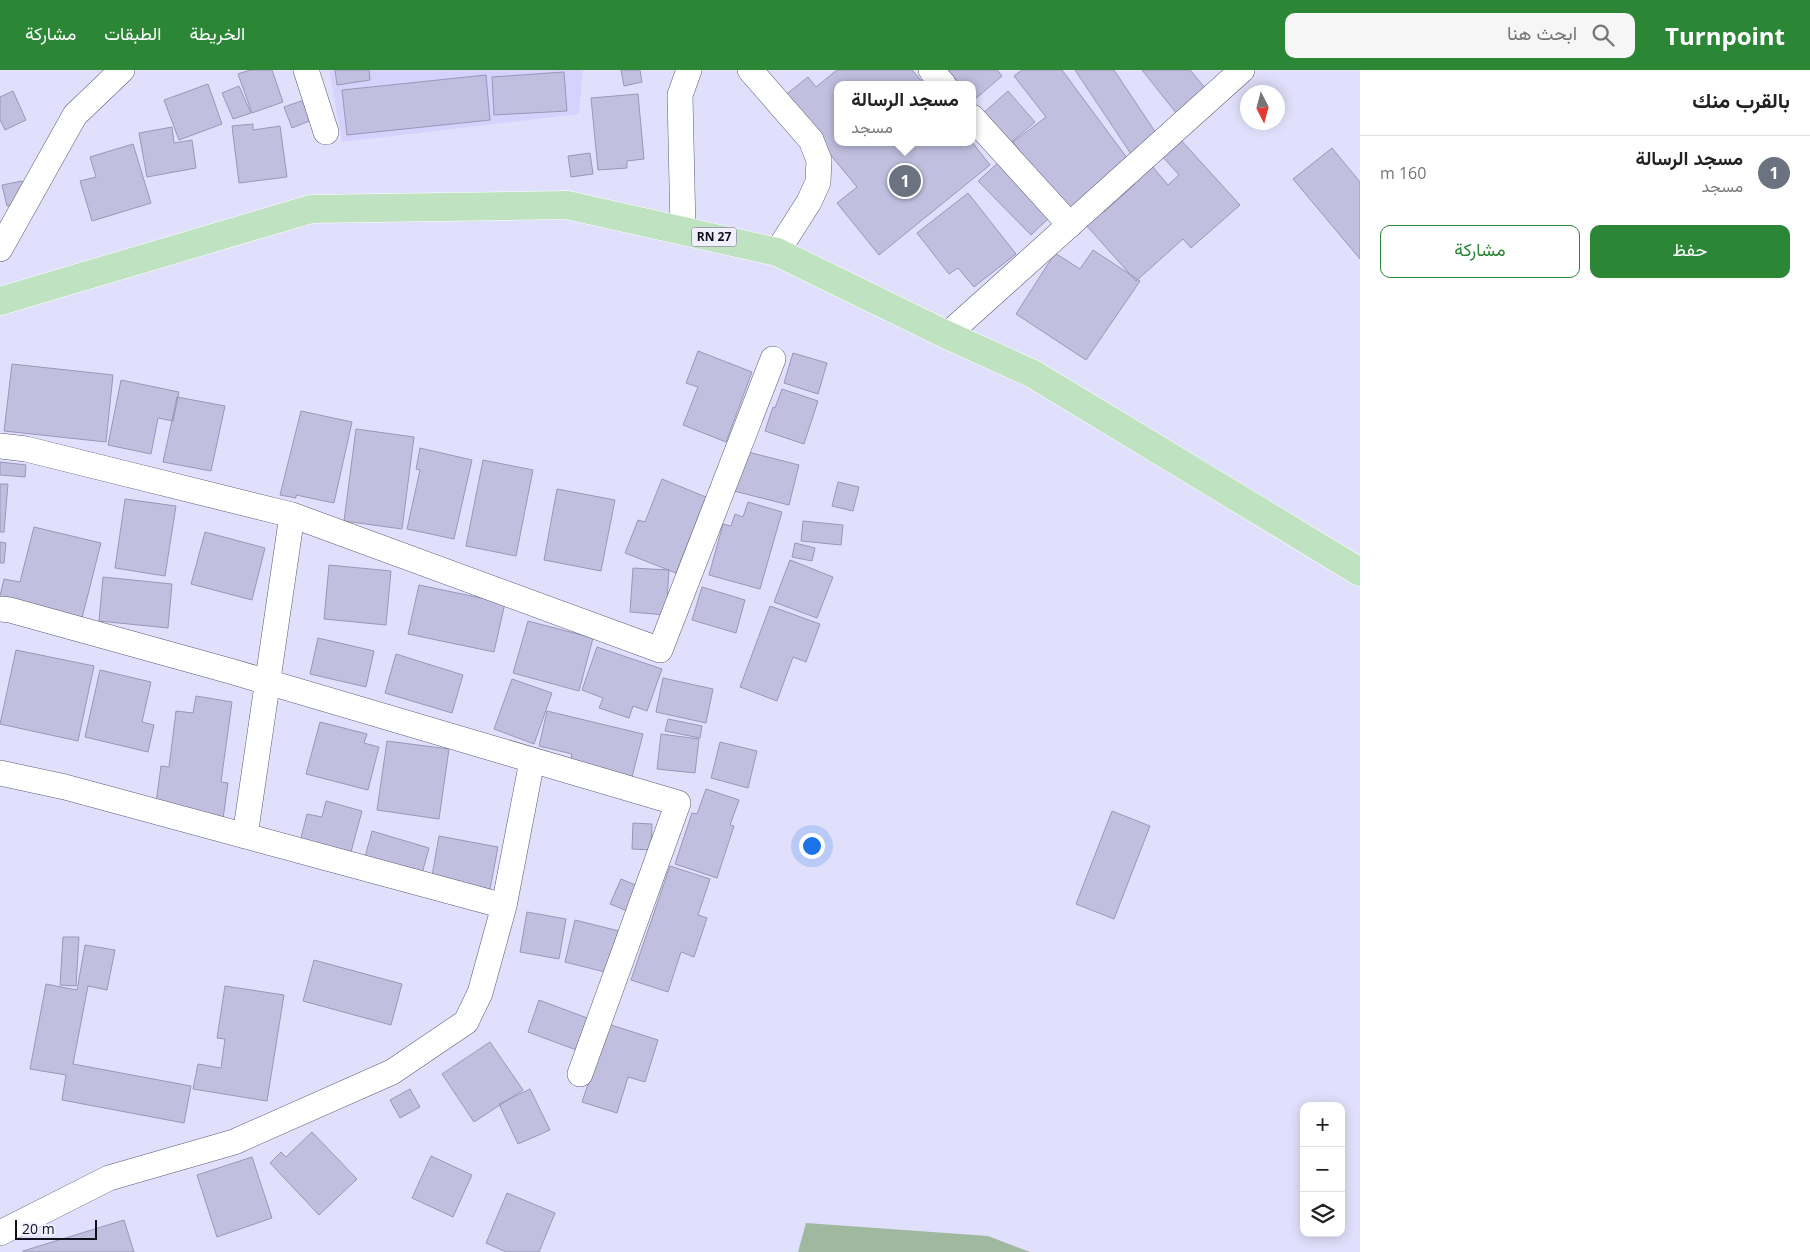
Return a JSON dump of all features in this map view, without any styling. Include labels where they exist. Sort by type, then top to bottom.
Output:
[{"type":"main road","name":"RN 27","points":[[0,301],[311,209],[567,206],[777,252],[947,335],[1033,374],[1360,572]]},
{"type":"street","points":[[0,249],[75,115],[122,70]]},
{"type":"street","points":[[306,70],[326,132]]},
{"type":"street","points":[[683,230],[680,95],[690,70]]},
{"type":"street","points":[[750,70],[811,140],[819,160],[818,182],[777,252]]},
{"type":"street","points":[[931,70],[941,81]]},
{"type":"street","points":[[947,335],[1242,70]]},
{"type":"street","points":[[976,120],[1070,225]]},
{"type":"street","points":[[0,446],[26,449],[292,515],[660,650],[773,359]]},
{"type":"street","points":[[246,836],[292,515]]},
{"type":"street","points":[[0,609],[20,612],[267,682],[678,803],[580,1074]]},
{"type":"street","points":[[0,1233],[109,1178],[234,1142],[392,1072],[466,1022],[480,993],[504,906],[532,761]]},
{"type":"street","points":[[0,774],[65,787],[504,906]]},
{"type":"shaded area","points":[[329,70],[583,70],[579,114],[342,142]]},
{"type":"green space","points":[[806,1223],[988,1236],[1030,1252],[798,1252]]},
{"type":"building","points":[[250,70],[272,70],[283,102],[252,113],[238,74]]},
{"type":"building","points":[[335,70],[369,70],[370,80],[337,85]]},
{"type":"building","points":[[621,70],[640,70],[642,82],[624,86]]},
{"type":"building","points":[[837,70],[912,70],[922,81],[834,81],[834,146],[975,146],[990,165],[879,255],[837,203],[857,187],[783,97],[808,77],[816,87]]},
{"type":"building","points":[[948,70],[997,70],[1002,76],[976,98],[976,81],[958,81]]},
{"type":"building","points":[[1022,70],[1062,70],[1133,166],[1066,212],[1013,142],[1046,117],[1014,76]]},
{"type":"building","points":[[1075,70],[1114,70],[1162,142],[1135,160]]},
{"type":"building","points":[[1142,70],[1190,70],[1207,90],[1177,114]]},
{"type":"building","points":[[564,72],[567,111],[494,115],[492,77]]},
{"type":"building","points":[[486,75],[490,120],[347,135],[342,90]]},
{"type":"building","points":[[208,84],[222,124],[179,140],[164,100]]},
{"type":"building","points":[[239,86],[251,113],[233,119],[222,93]]},
{"type":"building","points":[[13,91],[26,120],[5,130],[0,120],[0,97]]},
{"type":"building","points":[[1008,91],[1035,122],[1008,145],[981,115]]},
{"type":"building","points":[[638,94],[644,159],[627,161],[627,168],[598,170],[591,98]]},
{"type":"building","points":[[304,100],[312,120],[292,128],[284,107]]},
{"type":"building","points":[[253,124],[253,130],[280,126],[287,177],[239,183],[232,126]]},
{"type":"building","points":[[172,127],[174,143],[192,140],[196,168],[147,177],[139,133]]},
{"type":"building","points":[[1180,139],[1240,205],[1191,248],[1183,239],[1136,281],[1086,225],[1102,210],[1104,212],[1135,184],[1133,182],[1152,166],[1168,185],[1179,175],[1161,155]]},
{"type":"building","points":[[133,144],[151,203],[92,221],[80,181],[96,177],[90,157]]},
{"type":"building","points":[[1332,148],[1360,182],[1360,259],[1293,179]]},
{"type":"building","points":[[590,153],[593,174],[571,177],[568,156]]},
{"type":"building","points":[[999,162],[1051,216],[1031,235],[978,181]]},
{"type":"building","points":[[22,181],[27,202],[7,206],[2,185]]},
{"type":"building","points":[[968,193],[1016,254],[974,287],[958,268],[949,274],[917,233]]},
{"type":"building","points":[[1093,250],[1140,281],[1086,360],[1016,314],[1055,253],[1080,269]]},
{"type":"building","points":[[698,351],[752,372],[726,442],[683,425],[698,387],[686,383]]},
{"type":"building","points":[[793,353],[827,363],[818,394],[784,383]]},
{"type":"building","points":[[12,364],[113,375],[106,442],[4,431]]},
{"type":"building","points":[[121,380],[179,392],[173,421],[158,418],[151,454],[108,445]]},
{"type":"building","points":[[782,389],[818,401],[804,444],[765,431],[773,407],[775,408]]},
{"type":"building","points":[[177,397],[225,406],[211,471],[163,462]]},
{"type":"building","points":[[301,411],[352,422],[334,503],[296,495],[296,498],[280,495]]},
{"type":"building","points":[[356,429],[414,437],[402,529],[344,521]]},
{"type":"building","points":[[420,448],[472,460],[454,539],[407,529],[420,470],[416,469]]},
{"type":"building","points":[[744,451],[799,465],[789,505],[734,491]]},
{"type":"building","points":[[483,460],[533,470],[516,556],[466,546]]},
{"type":"building","points":[[0,462],[26,465],[25,477],[0,475]]},
{"type":"building","points":[[662,479],[706,497],[676,573],[625,553],[638,520],[645,522]]},
{"type":"building","points":[[838,482],[859,487],[853,511],[832,506]]},
{"type":"building","points":[[0,484],[8,484],[4,532],[0,532]]},
{"type":"building","points":[[557,489],[615,500],[601,571],[544,560]]},
{"type":"building","points":[[125,499],[176,506],[165,576],[115,568]]},
{"type":"building","points":[[748,502],[782,512],[760,589],[709,575],[723,524],[731,526],[735,514],[743,517]]},
{"type":"building","points":[[803,521],[843,525],[841,545],[801,541]]},
{"type":"building","points":[[34,527],[101,543],[80,626],[0,606],[4,579],[20,582]]},
{"type":"building","points":[[205,532],[265,548],[252,600],[191,584]]},
{"type":"building","points":[[0,542],[6,543],[4,563],[0,563]]},
{"type":"building","points":[[795,543],[815,548],[812,561],[792,557]]},
{"type":"building","points":[[790,560],[833,577],[817,618],[774,602]]},
{"type":"building","points":[[329,565],[391,571],[386,625],[324,619]]},
{"type":"building","points":[[633,568],[669,570],[666,615],[630,612]]},
{"type":"building","points":[[103,577],[172,584],[168,628],[99,621]]},
{"type":"building","points":[[419,585],[505,603],[494,652],[408,634]]},
{"type":"building","points":[[702,587],[745,600],[736,633],[692,620]]},
{"type":"building","points":[[770,606],[820,624],[806,662],[793,657],[777,701],[740,687]]},
{"type":"building","points":[[528,621],[593,638],[579,691],[513,673]]},
{"type":"building","points":[[318,638],[374,651],[366,687],[310,674]]},
{"type":"building","points":[[597,647],[662,669],[647,711],[633,706],[629,718],[599,708],[603,698],[582,690]]},
{"type":"building","points":[[16,650],[94,666],[78,741],[0,724]]},
{"type":"building","points":[[396,654],[463,675],[452,713],[385,693]]},
{"type":"building","points":[[100,670],[151,682],[142,722],[154,725],[148,752],[85,737]]},
{"type":"building","points":[[663,678],[713,689],[706,723],[656,712]]},
{"type":"building","points":[[512,679],[552,693],[534,744],[494,729]]},
{"type":"building","points":[[196,696],[232,702],[221,782],[228,783],[222,826],[154,817],[161,766],[169,767],[176,711],[193,713]]},
{"type":"building","points":[[547,711],[643,734],[632,777],[570,762],[572,754],[539,746]]},
{"type":"building","points":[[668,719],[702,726],[700,738],[665,731]]},
{"type":"building","points":[[320,722],[367,734],[364,743],[379,747],[368,790],[306,774]]},
{"type":"building","points":[[661,734],[699,739],[695,773],[657,769]]},
{"type":"building","points":[[387,741],[449,749],[439,819],[377,810]]},
{"type":"building","points":[[720,742],[757,751],[748,788],[711,778]]},
{"type":"building","points":[[706,789],[739,800],[730,825],[734,826],[717,878],[675,864],[692,813],[697,814]]},
{"type":"building","points":[[326,801],[362,811],[348,863],[298,850],[307,814],[322,817]]},
{"type":"building","points":[[1112,811],[1150,826],[1114,919],[1076,904]]},
{"type":"building","points":[[633,823],[652,824],[651,850],[632,849]]},
{"type":"building","points":[[372,831],[429,848],[418,888],[359,879]]},
{"type":"building","points":[[439,836],[498,847],[490,889],[467,885],[430,887]]},
{"type":"building","points":[[670,866],[710,879],[698,915],[707,918],[694,957],[681,952],[668,992],[631,980]]},
{"type":"building","points":[[621,879],[638,886],[627,911],[610,904]]},
{"type":"building","points":[[527,912],[566,919],[559,959],[520,952]]},
{"type":"building","points":[[575,920],[619,931],[609,973],[565,962]]},
{"type":"building","points":[[63,937],[79,937],[76,986],[60,985]]},
{"type":"building","points":[[85,945],[115,950],[107,990],[88,986],[73,1064],[191,1086],[184,1123],[62,1100],[66,1075],[30,1069],[46,984],[77,990]]},
{"type":"building","points":[[314,960],[402,984],[391,1025],[303,1001]]},
{"type":"building","points":[[225,986],[284,995],[267,1101],[193,1089],[198,1064],[221,1068],[225,1039],[217,1038]]},
{"type":"building","points":[[539,1000],[590,1019],[579,1051],[528,1032]]},
{"type":"building","points":[[608,1024],[658,1040],[645,1082],[628,1077],[617,1113],[582,1102]]},
{"type":"building","points":[[490,1042],[523,1090],[474,1122],[442,1074]]},
{"type":"building","points":[[410,1089],[420,1107],[400,1118],[390,1100]]},
{"type":"building","points":[[530,1089],[550,1130],[518,1144],[499,1104]]},
{"type":"building","points":[[312,1132],[357,1179],[319,1215],[270,1163],[281,1152],[286,1157]]},
{"type":"building","points":[[431,1156],[472,1175],[453,1217],[412,1198]]},
{"type":"building","points":[[252,1157],[272,1218],[217,1237],[197,1175]]},
{"type":"building","points":[[507,1193],[555,1213],[539,1252],[506,1252],[486,1243]]},
{"type":"building","points":[[124,1220],[134,1252],[23,1252],[23,1251]]},
{"type":"place","name":"مسجد الرسالة","points":[[905,181]]}]
